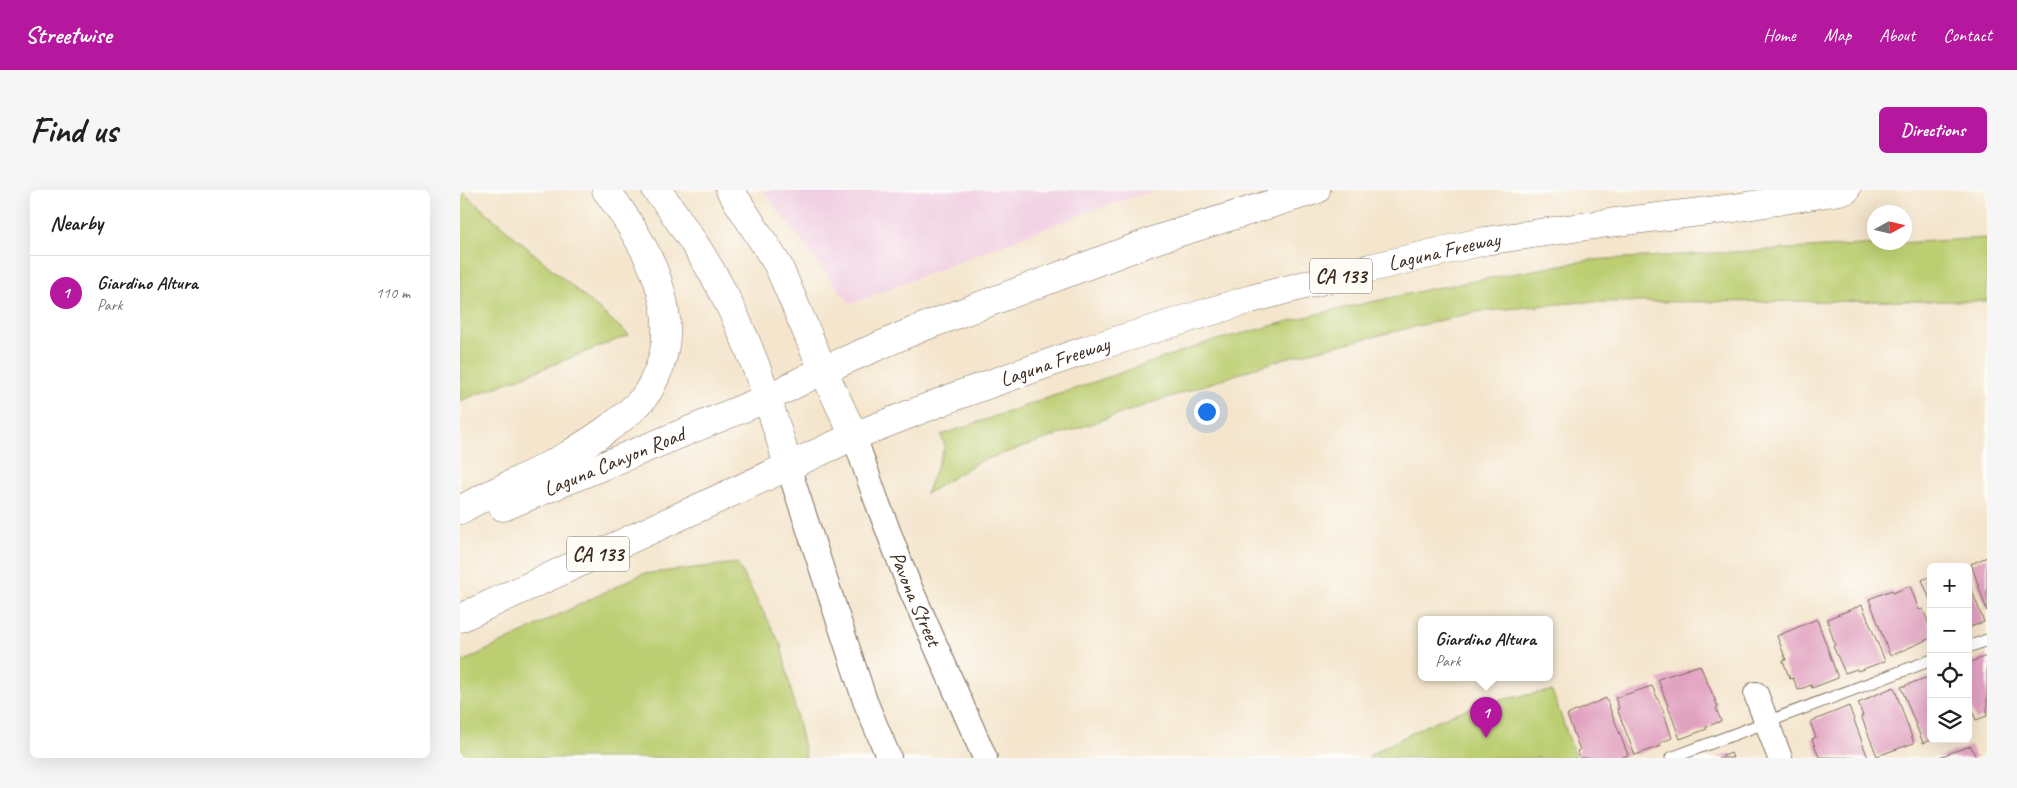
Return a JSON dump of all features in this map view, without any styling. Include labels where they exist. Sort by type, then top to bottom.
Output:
[{"type":"main road","points":[[460,510],[567,455],[590,440],[640,402],[658,371],[665,353],[667,330],[665,305],[646,253],[629,222],[606,190]]},
{"type":"main road","points":[[656,190],[694,242],[719,284],[742,332],[768,398],[788,466]]},
{"type":"main road","points":[[730,190],[778,265],[823,370],[854,436]]},
{"type":"main road","points":[[823,370],[918,329],[1158,239],[1316,190]]},
{"type":"main road","name":"Laguna Freeway","points":[[854,436],[1089,349],[1251,299],[1379,266],[1485,241],[1608,223],[1734,208],[1846,190]]},
{"type":"main road","name":"Laguna Canyon Road","points":[[460,525],[768,398],[823,370]]},
{"type":"main road","name":"CA 133","points":[[460,618],[854,436]]},
{"type":"street","name":"Pavona Street","points":[[854,436],[908,583],[985,758]]},
{"type":"street","points":[[788,466],[866,701],[889,758]]},
{"type":"street","points":[[1756,694],[1780,758]]},
{"type":"lane","points":[[1972,646],[1987,640]]},
{"type":"lane","points":[[1671,758],[1927,662]]},
{"type":"lane","points":[[866,701],[878,758]]},
{"type":"shaded area","points":[[762,190],[1157,190],[1090,211],[850,304]]},
{"type":"green space","points":[[460,190],[629,335],[460,401]]},
{"type":"green space","points":[[1987,238],[1987,301],[1581,302],[1476,312],[1285,358],[978,462],[926,494],[945,446],[941,435],[1209,342],[1317,314],[1430,289],[1589,260],[1867,245],[1867,250],[1912,250],[1912,242]]},
{"type":"green space","points":[[737,563],[781,645],[806,758],[460,758],[460,663],[642,574]]},
{"type":"green space","points":[[1552,691],[1576,758],[1367,758],[1380,749],[1423,727],[1458,712],[1475,706]]},
{"type":"building","points":[[1987,557],[1987,611],[1972,567],[1972,564]]},
{"type":"building","points":[[1927,578],[1927,592],[1922,580]]},
{"type":"building","points":[[1910,586],[1919,610],[1923,609],[1927,620],[1927,640],[1890,656],[1869,599],[1892,590],[1893,593]]},
{"type":"building","points":[[1972,590],[1984,622],[1972,626]]},
{"type":"building","points":[[1862,605],[1885,661],[1858,671],[1857,669],[1845,673],[1833,646],[1835,645],[1827,619]]},
{"type":"building","points":[[1817,619],[1838,678],[1812,688],[1811,685],[1798,690],[1793,678],[1790,679],[1783,661],[1786,660],[1777,636]]},
{"type":"building","points":[[1987,656],[1987,716],[1976,720],[1972,710],[1972,662]]},
{"type":"building","points":[[1700,665],[1718,707],[1716,708],[1721,721],[1706,727],[1707,729],[1680,739],[1658,679]]},
{"type":"building","points":[[1927,677],[1927,742],[1923,743],[1901,687]]},
{"type":"building","points":[[1652,686],[1663,710],[1672,738],[1660,743],[1661,746],[1635,755],[1617,709],[1619,708],[1615,698]]},
{"type":"building","points":[[1894,687],[1914,743],[1877,756],[1861,716],[1863,716],[1858,703]]},
{"type":"building","points":[[1606,698],[1628,755],[1621,758],[1580,758],[1577,751],[1580,750],[1567,715]]},
{"type":"building","points":[[1849,706],[1868,758],[1819,757],[1812,739],[1816,737],[1810,722]]},
{"type":"building","points":[[1971,746],[1976,758],[1937,758],[1955,751]]},
{"type":"building","points":[[1731,753],[1733,758],[1718,758]]},
{"type":"place","name":"Giardino Altura","points":[[1486,738]]}]
